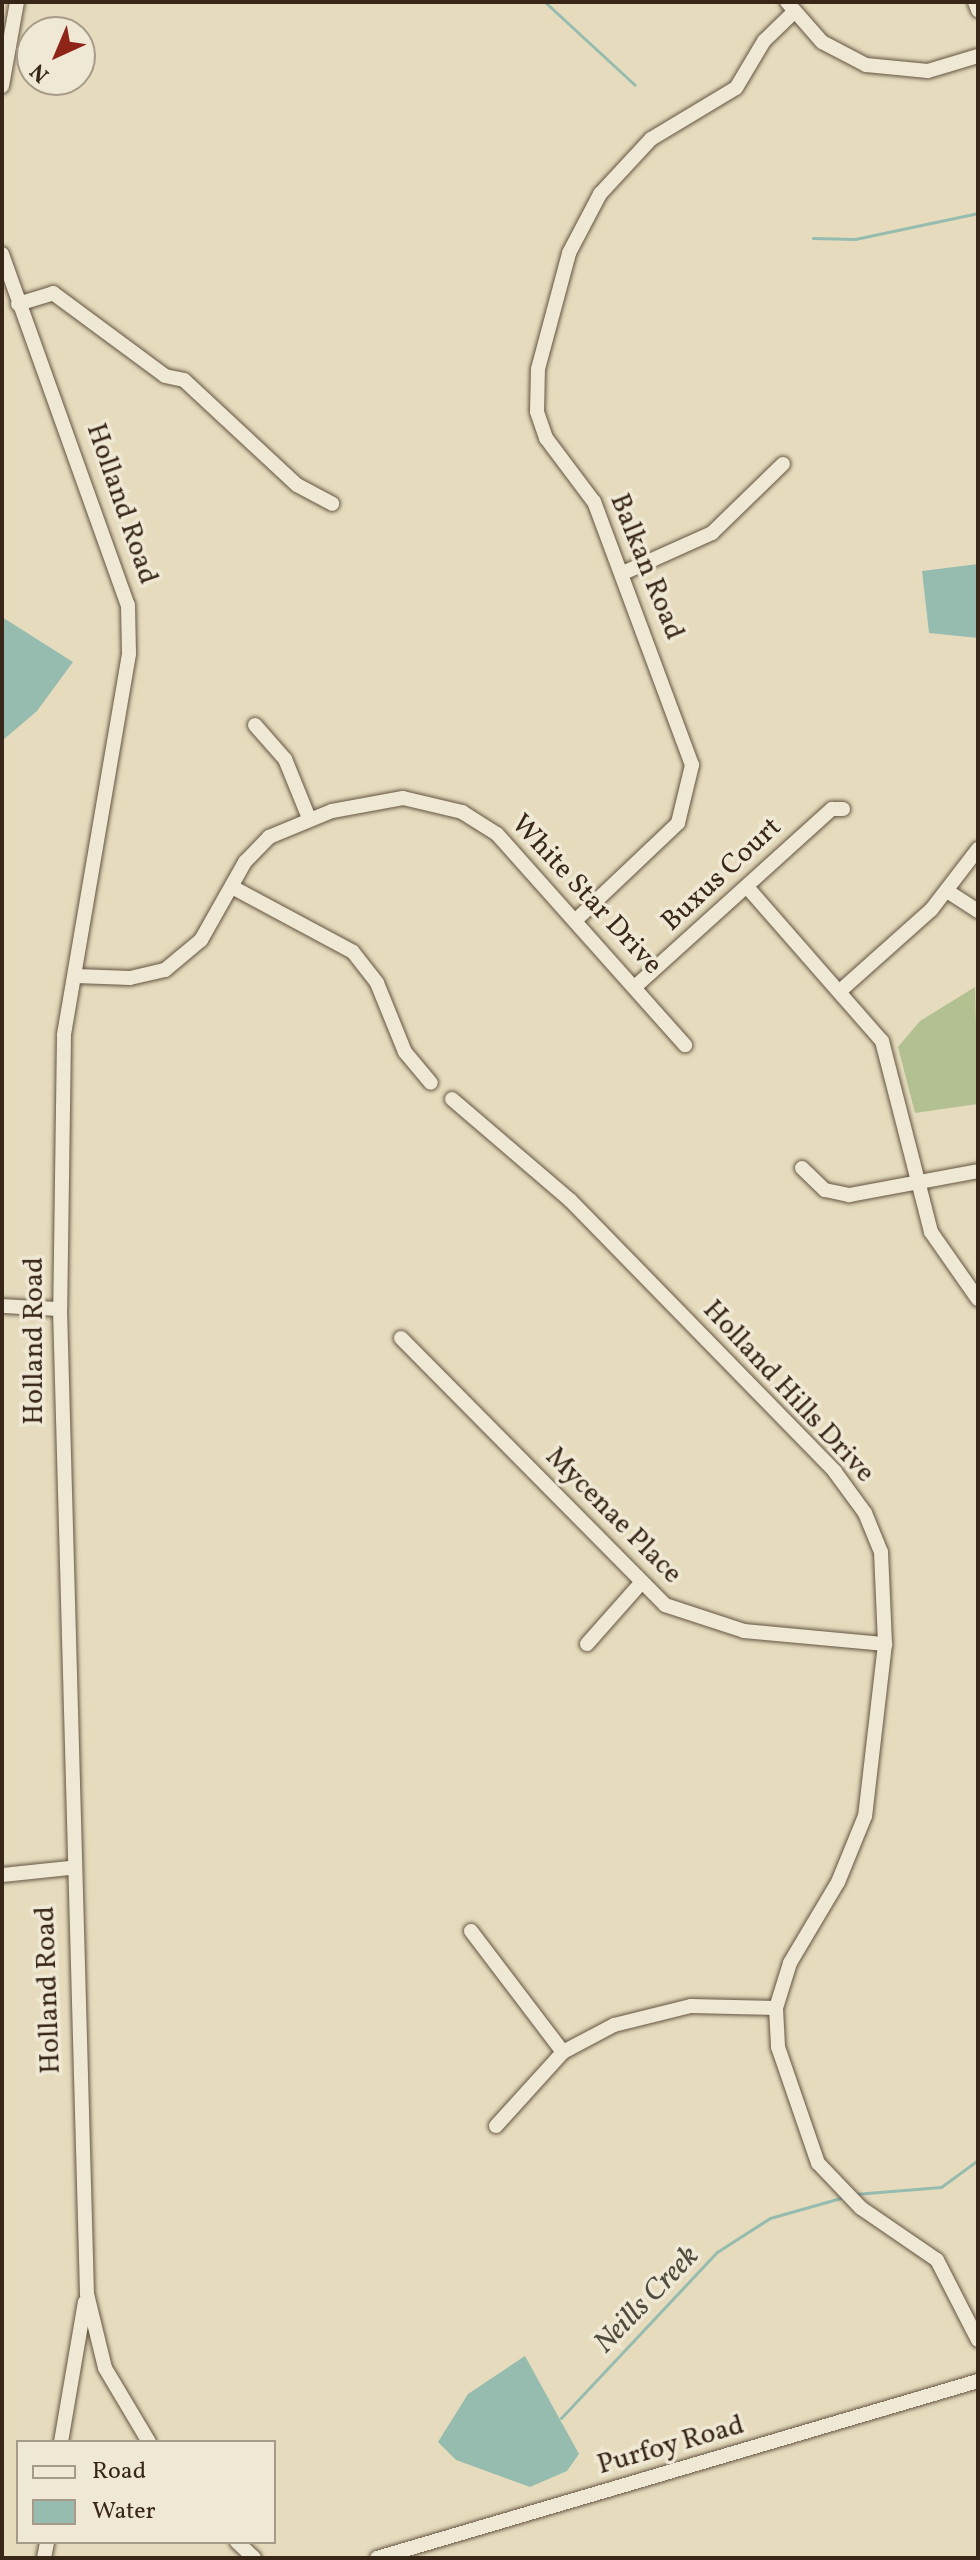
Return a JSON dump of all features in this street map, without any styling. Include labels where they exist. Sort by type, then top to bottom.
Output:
[{"type":"street","points":[[2,86],[17,2]]},
{"type":"street","points":[[975,2],[978,10]]},
{"type":"street","points":[[791,7],[836,51],[886,71],[928,71],[978,56]]},
{"type":"street","name":"Balkan Road","points":[[578,918],[662,843],[692,784],[689,748],[594,502],[546,438],[537,412],[538,369],[569,253],[600,194],[632,158],[664,129],[736,88],[764,41],[791,7]]},
{"type":"street","name":"Holland Road","points":[[2,254],[18,304],[99,507],[128,605],[129,654],[64,1036],[60,1309],[70,1868],[87,2294],[105,2368],[148,2440]]},
{"type":"street","points":[[18,304],[53,293],[165,376],[184,380],[297,485],[332,504]]},
{"type":"street","points":[[623,573],[712,533],[783,464]]},
{"type":"street","points":[[255,725],[285,759],[309,818]]},
{"type":"street","name":"White Star Drive","points":[[76,976],[130,978],[176,964],[201,940],[256,848],[309,818],[403,798],[462,812],[497,834],[578,918],[685,1045]]},
{"type":"street","name":"Buxus Court","points":[[637,985],[832,809],[843,809]]},
{"type":"street","points":[[840,991],[947,891],[978,849]]},
{"type":"street","points":[[232,887],[353,952],[377,983],[405,1052],[431,1083]]},
{"type":"street","points":[[747,887],[840,991],[887,1055],[931,1232],[978,1299]]},
{"type":"street","points":[[947,891],[978,911]]},
{"type":"street","name":"Holland Hills Drive","points":[[452,1099],[570,1200],[838,1476],[881,1552],[885,1644],[865,1816],[838,1882],[790,1963],[776,2008],[792,2101],[818,2163],[861,2208],[937,2260],[978,2340]]},
{"type":"street","points":[[802,1168],[825,1190],[849,1195],[920,1185],[978,1171]]},
{"type":"street","points":[[2,1306],[60,1309]]},
{"type":"street","name":"Mycenae Place","points":[[401,1338],[640,1584],[665,1605],[720,1626],[885,1644]]},
{"type":"street","points":[[587,1644],[640,1584]]},
{"type":"street","points":[[2,1875],[70,1868]]},
{"type":"street","points":[[471,1931],[563,2052]]},
{"type":"street","points":[[496,2126],[563,2052],[654,2012],[776,2008]]},
{"type":"street","points":[[61,2440],[87,2294]]},
{"type":"street","name":"Purfoy Road","points":[[377,2558],[978,2381]]},
{"type":"street","points":[[239,2544],[254,2558]]},
{"type":"green space","points":[[975,987],[978,1104],[915,1113],[898,1047],[920,1021]]},
{"type":"water","points":[[978,564],[978,638],[929,633],[922,571]]},
{"type":"water","points":[[2,617],[73,662],[37,711],[2,741]]},
{"type":"water","points":[[525,2356],[579,2454],[567,2471],[530,2487],[456,2460],[438,2442],[468,2394]]},
{"type":"waterway","points":[[545,2],[635,85]]},
{"type":"waterway","points":[[813,238],[855,239],[978,213]]},
{"type":"waterway","name":"Neills Creek","points":[[855,2194],[941,2187],[978,2160]]},
{"type":"waterway","name":"Neills Creek","points":[[561,2418],[717,2252],[770,2218],[844,2197]]}]
